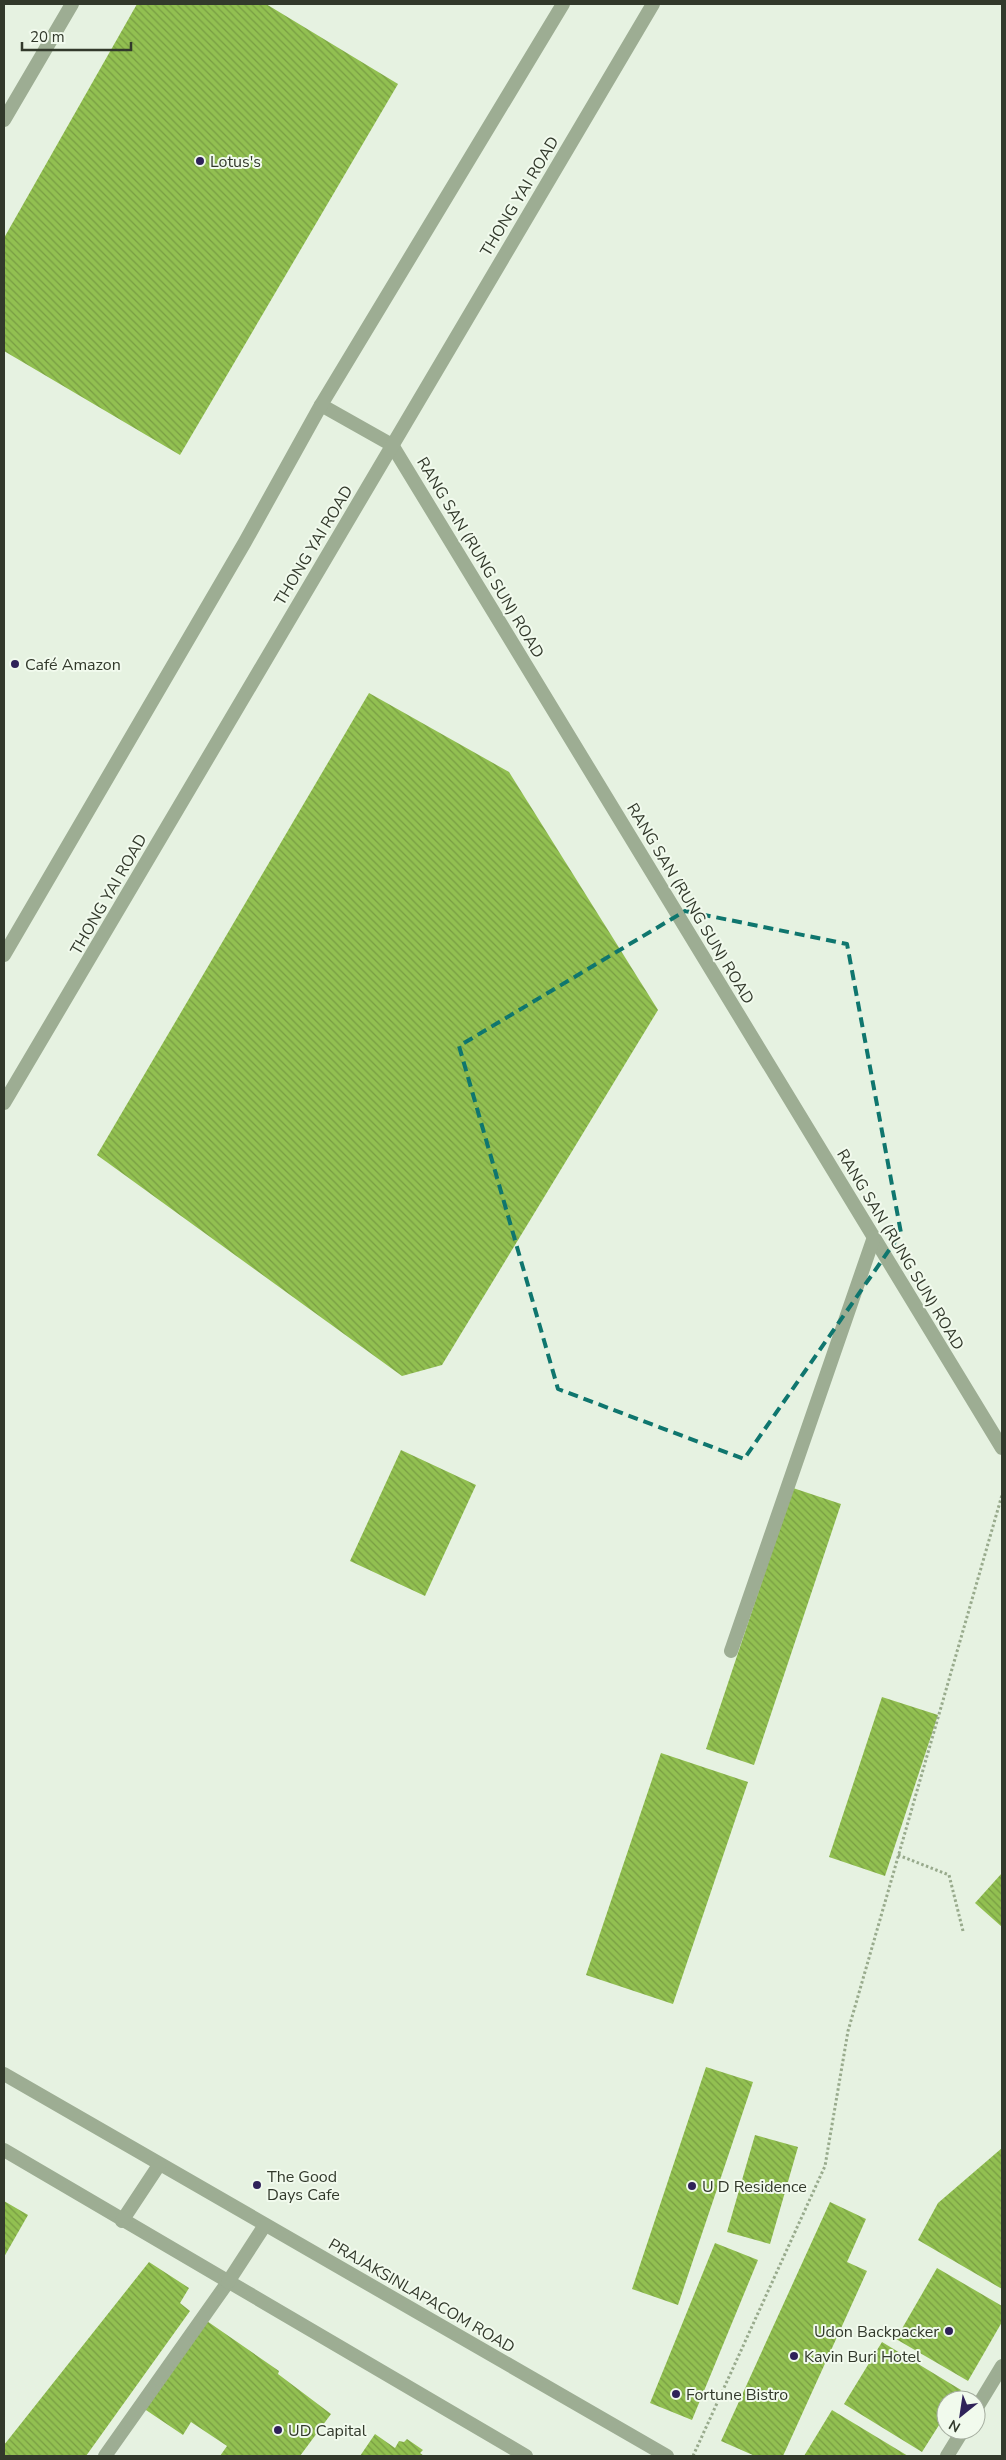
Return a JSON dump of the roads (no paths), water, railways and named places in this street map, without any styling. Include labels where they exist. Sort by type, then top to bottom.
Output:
[{"type":"street","points":[[4,120],[72,4]]},
{"type":"street","points":[[4,955],[240,551],[321,405],[563,4]]},
{"type":"street","name":"THONG YAI ROAD","points":[[4,1103],[653,4]]},
{"type":"street","name":"RANG SAN (RUNG SUN) ROAD","points":[[321,405],[392,445],[1002,1448]]},
{"type":"street","points":[[731,1651],[874,1238]]},
{"type":"street","name":"PRAJAKSINLAPACOM ROAD","points":[[4,2074],[667,2456]]},
{"type":"street","points":[[4,2150],[122,2221],[526,2456]]},
{"type":"street","points":[[122,2221],[159,2165]]},
{"type":"street","points":[[105,2456],[228,2282],[265,2225]]},
{"type":"street","points":[[986,2392],[1002,2366]]},
{"type":"street","points":[[947,2456],[957,2440]]},
{"type":"place","name":"Lotus's","points":[[200,161]]},
{"type":"place","name":"Café Amazon","points":[[15,664]]},
{"type":"place","name":"The Good Days Cafe","points":[[257,2185]]},
{"type":"place","name":"U D Residence","points":[[692,2186]]},
{"type":"place","name":"Udon Backpacker","points":[[949,2331]]},
{"type":"place","name":"Kavin Buri Hotel","points":[[794,2356]]},
{"type":"place","name":"Fortune Bistro","points":[[676,2394]]},
{"type":"place","name":"UD Capital","points":[[278,2430]]}]
